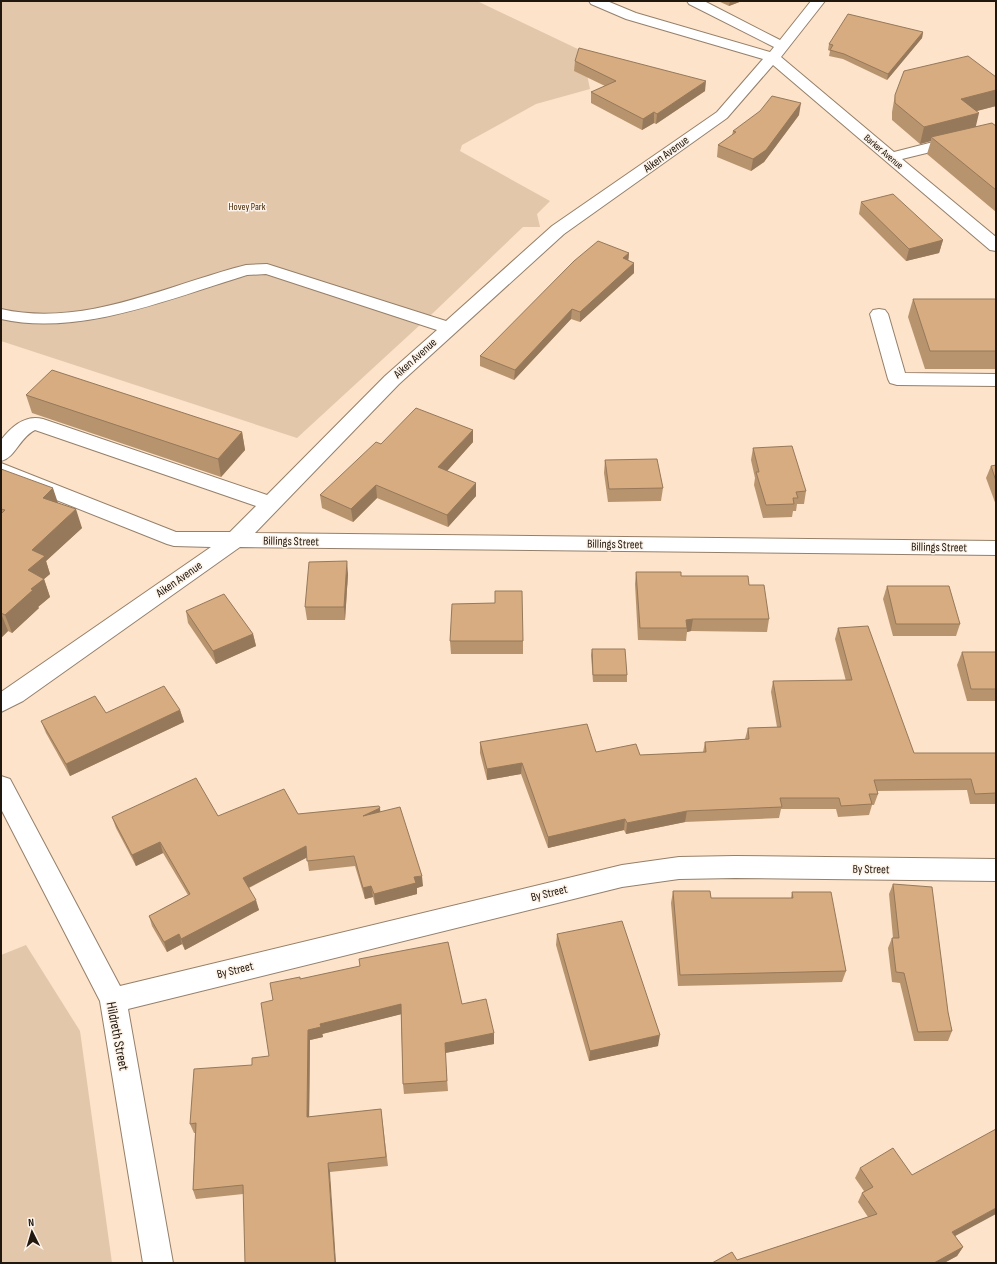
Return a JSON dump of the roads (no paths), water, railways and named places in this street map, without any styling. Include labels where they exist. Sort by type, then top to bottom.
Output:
[{"type":"street","points":[[596,1],[631,16],[777,51]]},
{"type":"street","points":[[694,1],[777,51]]},
{"type":"street","name":"Aiken Avenue","points":[[1,703],[15,695],[235,540],[392,380],[558,230],[722,115],[818,1]]},
{"type":"street","name":"Barker Avenue","points":[[777,51],[891,157],[996,246]]},
{"type":"street","points":[[891,157],[996,131]]},
{"type":"street","points":[[1,314],[23,319],[59,318],[116,309],[246,270],[267,269],[449,328]]},
{"type":"street","points":[[879,314],[897,379],[996,380]]},
{"type":"street","points":[[1,455],[19,430],[29,424],[36,423],[270,504]]},
{"type":"street","name":"Billings Street","points":[[1,470],[174,539],[996,548]]},
{"type":"street","name":"Hildreth Street","points":[[1,786],[113,1000],[158,1263]]},
{"type":"street","name":"By Street","points":[[113,1000],[622,876],[679,868],[735,867],[996,870]]},
{"type":"park label","name":"Hovey Park","points":[[247,206]]}]
